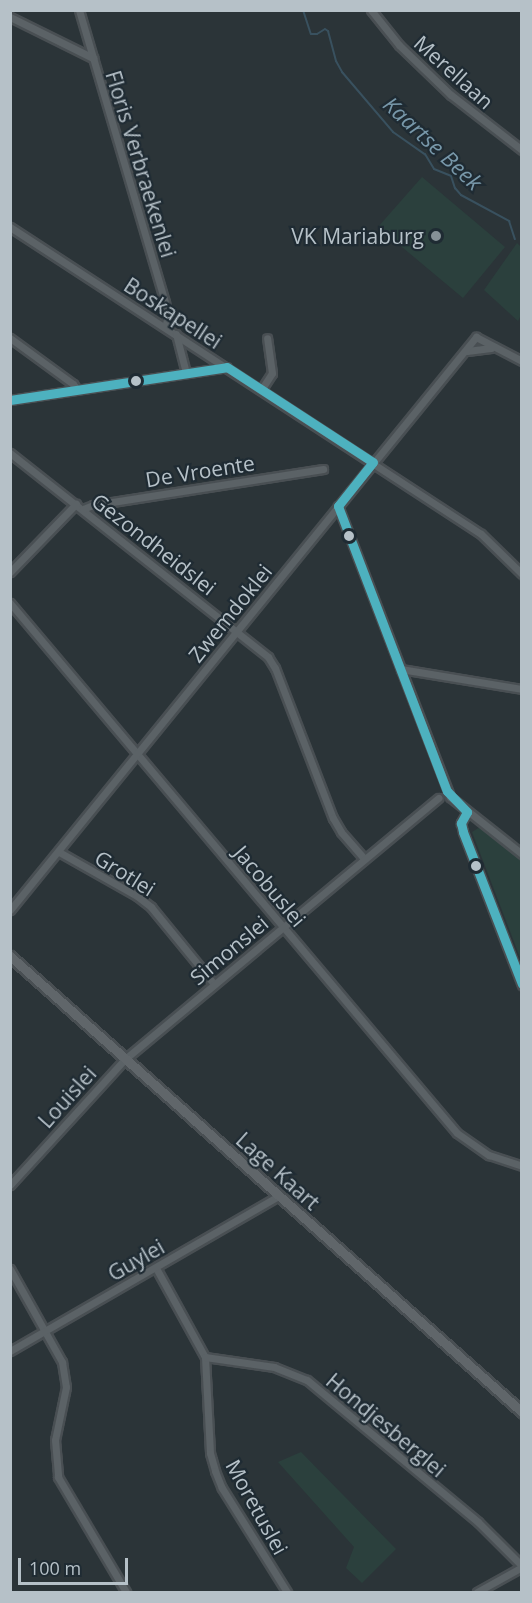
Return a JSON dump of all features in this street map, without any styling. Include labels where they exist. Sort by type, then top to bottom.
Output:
[{"type":"street","name":"Floris Verbraekenlei","points":[[79,10],[165,302],[168,316],[165,327]]},
{"type":"street","name":"Merellaan","points":[[371,10],[399,45],[451,95],[522,150]]},
{"type":"street","points":[[10,17],[93,58]]},
{"type":"street","name":"Boskapellei","points":[[10,227],[482,534],[522,574]]},
{"type":"street","points":[[176,334],[186,373]]},
{"type":"street","name":"Zwemdoklei","points":[[10,910],[476,337],[483,344]]},
{"type":"street","points":[[10,338],[73,384],[77,390]]},
{"type":"street","points":[[261,390],[272,373],[267,338]]},
{"type":"street","points":[[464,352],[483,344],[522,361]]},
{"type":"street","points":[[10,400],[227,367]]},
{"type":"street","name":"Gezondheidslei","points":[[10,453],[237,630],[268,657],[275,668],[333,818],[364,858]]},
{"type":"street","name":"De Vroente","points":[[83,509],[93,505],[323,469]]},
{"type":"street","points":[[10,572],[76,504]]},
{"type":"street","points":[[338,506],[447,791],[467,812],[522,854]]},
{"type":"street","name":"Jacobuslei","points":[[10,603],[457,1133],[489,1155],[522,1166]]},
{"type":"street","points":[[401,669],[522,689]]},
{"type":"street","name":"Simonslei","points":[[125,1059],[438,798]]},
{"type":"street","points":[[467,812],[461,823],[463,832],[522,985]]},
{"type":"street","name":"Grotlei","points":[[59,852],[137,896],[151,907],[214,984]]},
{"type":"street","name":"Lage Kaart","points":[[10,956],[522,1412]]},
{"type":"street","name":"Louislei","points":[[10,1185],[125,1059]]},
{"type":"street","name":"Guylei","points":[[10,1351],[279,1196]]},
{"type":"street","name":"Moretuslei","points":[[156,1268],[205,1357],[210,1453],[215,1471],[222,1488],[287,1593]]},
{"type":"street","points":[[10,1269],[46,1331],[62,1362],[66,1376],[65,1400],[55,1440],[58,1478],[63,1491],[126,1593]]},
{"type":"street","name":"Hondjesberglei","points":[[205,1357],[274,1366],[307,1380],[478,1522],[522,1567]]},
{"type":"street","points":[[477,1593],[522,1567]]},
{"type":"green space","points":[[422,177],[505,247],[463,298],[378,227]]},
{"type":"green space","points":[[517,243],[522,248],[521,315],[518,321],[484,290]]},
{"type":"green space","points":[[480,827],[521,860],[521,960],[472,832]]},
{"type":"green space","points":[[301,1452],[396,1549],[362,1583],[346,1568],[354,1547],[278,1462]]},
{"type":"waterway","name":"Kaartse Beek","points":[[286,10],[294,10]]},
{"type":"waterway","name":"Kaartse Beek","points":[[303,10],[311,34],[317,34],[325,29],[328,31],[336,61],[342,72],[393,132],[425,154],[434,169],[451,176],[455,188],[461,195],[509,221],[515,239]]},
{"type":"transit line","points":[[227,367],[373,462]]},
{"type":"transit line","points":[[10,400],[227,367]]},
{"type":"transit line","points":[[338,506],[373,462]]},
{"type":"transit line","points":[[338,506],[447,791],[467,812]]},
{"type":"transit line","points":[[467,812],[461,823],[463,832],[522,984]]},
{"type":"place","name":"VK Mariaburg","points":[[436,236]]}]
